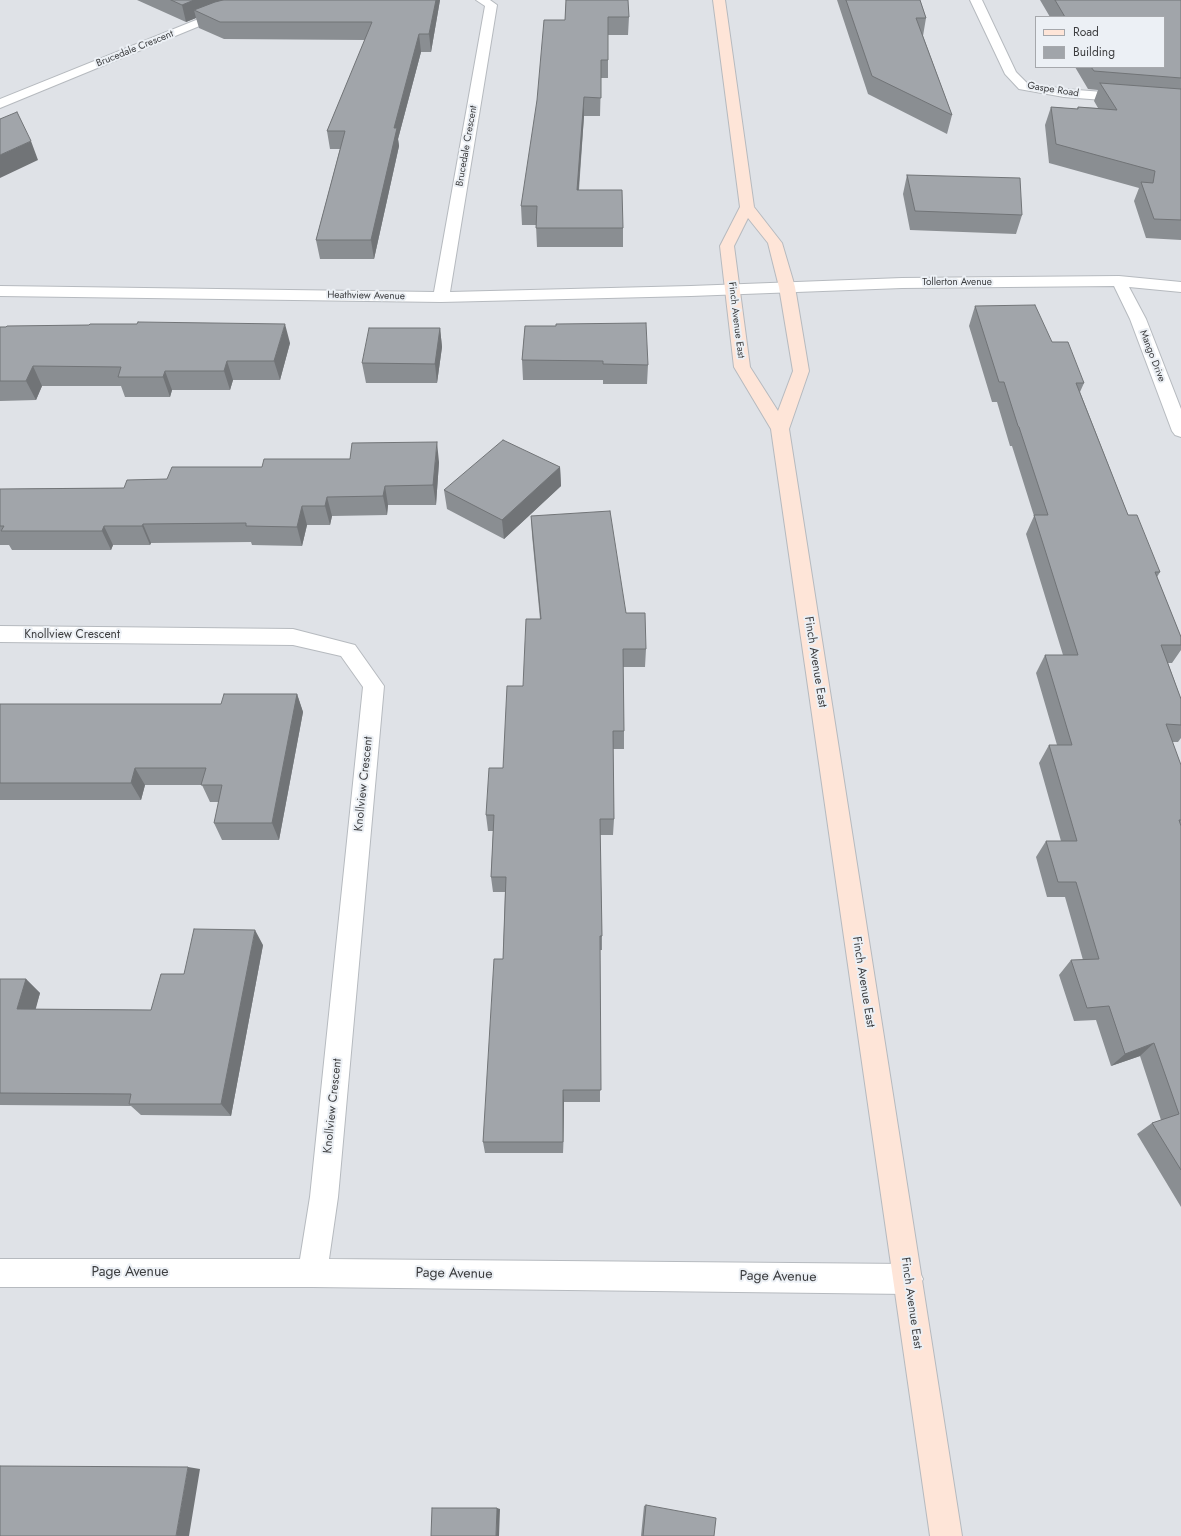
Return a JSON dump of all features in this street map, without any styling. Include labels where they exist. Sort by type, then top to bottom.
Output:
[{"type":"main road","points":[[719,0],[747,207]]},
{"type":"main road","name":"Finch Avenue East","points":[[780,429],[801,371],[786,287],[775,243],[747,207],[727,246],[742,367],[780,429],[946,1536]]},
{"type":"street","name":"Brucedale Crescent","points":[[0,104],[215,16],[273,0]]},
{"type":"street","name":"Brucedale Crescent","points":[[441,297],[491,5],[482,0]]},
{"type":"street","name":"Gaspe Road","points":[[976,0],[1011,74],[1022,86],[1064,93],[1181,102]]},
{"type":"street","name":"Tollerton Avenue","points":[[732,289],[902,283],[1120,282],[1181,287]]},
{"type":"street","name":"Mango Drive","points":[[1120,282],[1138,319],[1181,431]]},
{"type":"street","name":"Heathview Avenue","points":[[0,291],[441,297],[732,289]]},
{"type":"street","name":"Knollview Crescent","points":[[0,634],[293,636],[348,650],[374,686],[324,1197],[312,1273]]},
{"type":"street","name":"Page Avenue","points":[[0,1273],[312,1273],[908,1279]]},
{"type":"building","points":[[171,0],[194,0],[182,5]]},
{"type":"building","points":[[223,0],[436,0],[429,34],[419,34],[394,128],[397,128],[371,240],[316,240],[345,131],[327,131],[372,22],[220,22],[194,10]]},
{"type":"building","points":[[566,0],[628,0],[629,17],[608,17],[608,60],[601,60],[601,98],[584,97],[577,190],[622,190],[623,228],[536,228],[537,206],[521,206],[537,100],[544,20],[565,20]]},
{"type":"building","points":[[846,0],[920,0],[926,18],[916,18],[952,115],[872,76]]},
{"type":"building","points":[[1055,0],[1181,0],[1181,78],[1094,71],[1092,68],[1165,68],[1165,16],[1064,16]]},
{"type":"building","points":[[1100,83],[1181,89],[1181,220],[1154,219],[1141,182],[1153,183],[1155,171],[1056,144],[1051,107],[1078,109],[1078,107],[1117,110]]},
{"type":"building","points":[[17,112],[31,141],[0,155],[0,119]]},
{"type":"building","points":[[907,175],[1020,178],[1022,215],[915,211]]},
{"type":"building","points":[[1035,305],[1052,342],[1068,342],[1084,383],[1076,383],[1128,515],[1137,515],[1160,572],[1155,572],[1181,637],[1181,645],[1161,645],[1181,699],[1181,725],[1166,724],[1181,765],[1181,820],[1179,820],[1181,826],[1181,1170],[1152,1123],[1179,1114],[1154,1043],[1125,1054],[1109,1006],[1087,1008],[1071,960],[1099,959],[1076,882],[1058,882],[1046,841],[1077,841],[1049,745],[1072,745],[1045,655],[1078,655],[1034,515],[1048,515],[1004,382],[999,382],[975,306]]},
{"type":"building","points":[[138,322],[285,324],[274,361],[227,361],[224,371],[165,371],[163,377],[118,377],[121,367],[33,366],[26,381],[0,381],[0,327],[137,324]]},
{"type":"building","points":[[646,323],[648,365],[603,364],[603,361],[522,360],[525,326],[556,326],[556,324]]},
{"type":"building","points":[[369,328],[440,328],[435,364],[362,363]]},
{"type":"building","points":[[503,440],[560,467],[502,520],[444,490]]},
{"type":"building","points":[[437,442],[433,485],[385,486],[383,496],[327,497],[325,506],[302,506],[297,527],[246,526],[246,523],[143,524],[142,526],[104,526],[102,531],[1,531],[4,526],[0,526],[0,489],[124,488],[127,480],[167,479],[172,467],[262,467],[264,459],[350,459],[352,443]]},
{"type":"building","points":[[610,511],[626,613],[645,613],[646,649],[623,649],[624,731],[613,731],[614,819],[600,819],[602,936],[600,936],[601,1090],[563,1090],[563,1142],[483,1142],[494,959],[503,959],[506,877],[491,877],[494,815],[486,815],[489,768],[503,768],[507,686],[523,686],[526,619],[541,619],[531,516]]},
{"type":"building","points":[[224,694],[297,694],[272,823],[214,823],[222,785],[201,785],[206,768],[135,768],[131,783],[0,783],[0,704],[221,704]]},
{"type":"building","points":[[194,929],[255,930],[221,1104],[129,1104],[131,1094],[0,1093],[0,979],[26,979],[17,1009],[151,1010],[161,974],[184,974]]},
{"type":"building","points":[[0,1466],[188,1467],[176,1536],[0,1536]]},
{"type":"building","points":[[646,1505],[716,1518],[714,1536],[643,1536]]},
{"type":"building","points":[[432,1508],[497,1508],[496,1536],[431,1536]]}]
